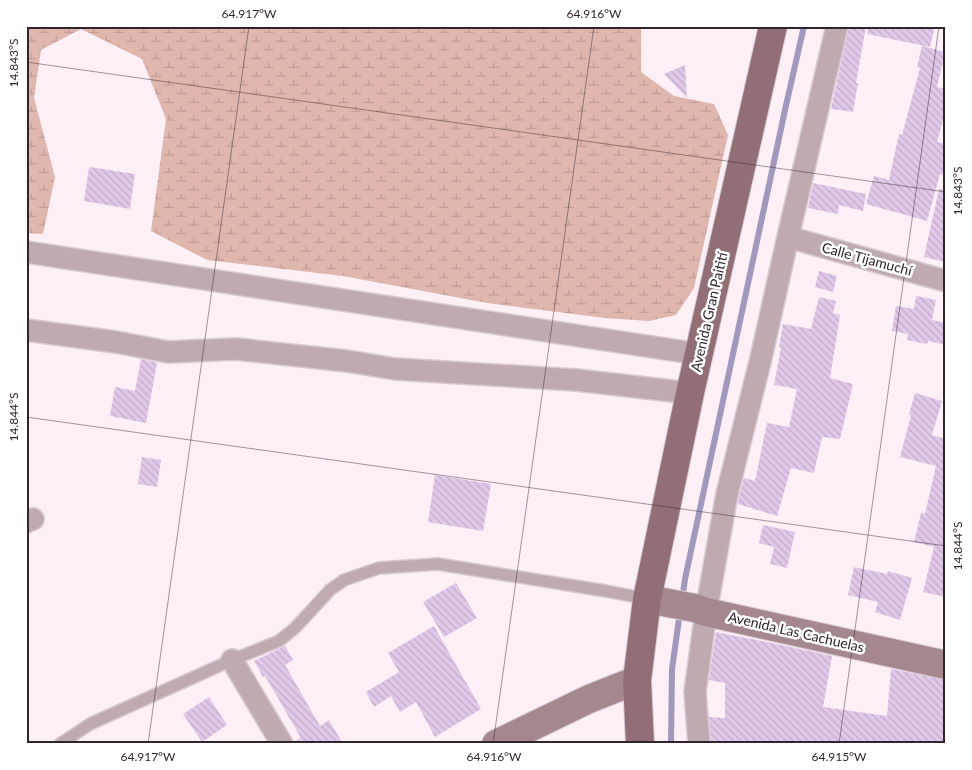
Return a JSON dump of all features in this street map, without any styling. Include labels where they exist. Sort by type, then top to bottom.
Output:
[{"type":"main road","name":"Avenida Gran Paitití","points":[[640,744],[637,680],[679,605],[690,394],[773,26]]},
{"type":"street","points":[[699,744],[695,692],[679,605],[727,494],[761,358],[837,26]]},
{"type":"street","name":"Calle Tijamuchí","points":[[788,237],[946,280]]},
{"type":"street","points":[[26,252],[699,354]]},
{"type":"street","points":[[26,330],[116,342],[168,352],[236,350],[347,361],[395,369],[576,380],[690,394]]},
{"type":"street","name":"Avenida Las Cachuelas","points":[[679,605],[946,665]]},
{"type":"street","points":[[232,660],[282,744]]},
{"type":"street","points":[[506,741],[589,699],[637,680]]},
{"type":"lane","points":[[60,744],[90,724],[232,660],[279,641],[295,628],[330,590],[344,580],[379,568],[438,564],[606,591],[679,605]]},
{"type":"green space","points":[[26,26],[641,26],[641,72],[674,96],[714,104],[728,135],[694,288],[676,315],[649,321],[605,318],[487,303],[343,276],[207,260],[151,231],[166,119],[142,59],[81,29],[41,50],[34,98],[55,177],[43,234],[26,233]]},
{"type":"building","points":[[849,26],[866,26],[853,112],[831,109]]},
{"type":"building","points":[[868,26],[935,26],[930,47],[867,34]]},
{"type":"building","points":[[922,46],[945,52],[937,87],[946,89],[946,109],[937,142],[946,144],[946,166],[944,175],[940,174],[927,221],[866,204],[874,176],[889,180],[899,134],[902,135],[920,68],[917,67]]},
{"type":"building","points":[[685,65],[687,98],[664,74]]},
{"type":"building","points":[[89,167],[135,174],[130,209],[84,201]]},
{"type":"building","points":[[813,183],[866,194],[863,211],[839,205],[838,214],[808,208]]},
{"type":"building","points":[[939,189],[946,190],[946,262],[924,257]]},
{"type":"building","points":[[819,271],[837,276],[833,292],[815,287]]},
{"type":"building","points":[[916,296],[936,300],[932,320],[946,323],[946,345],[928,341],[927,344],[907,340],[908,334],[892,331],[896,306],[914,309]]},
{"type":"building","points":[[819,297],[836,301],[833,313],[840,315],[830,378],[853,384],[840,439],[822,437],[814,473],[791,468],[777,516],[738,504],[739,497],[744,478],[755,481],[767,423],[789,427],[797,389],[774,385],[783,324],[811,329]]},
{"type":"building","points":[[141,359],[157,363],[146,423],[110,416],[115,387],[135,391]]},
{"type":"building","points":[[915,393],[942,401],[932,435],[946,439],[946,597],[923,592],[934,547],[914,542],[921,513],[925,514],[936,466],[900,457]]},
{"type":"building","points":[[142,457],[161,460],[157,487],[138,484]]},
{"type":"building","points":[[435,475],[491,484],[483,531],[428,522]]},
{"type":"building","points":[[763,525],[795,532],[787,568],[770,564],[774,547],[759,543]]},
{"type":"building","points":[[854,567],[887,574],[888,571],[912,578],[900,620],[875,612],[878,602],[848,595]]},
{"type":"building","points":[[456,583],[477,618],[444,637],[423,602]]},
{"type":"building","points":[[434,626],[481,709],[435,737],[416,702],[400,712],[391,696],[374,707],[366,692],[399,672],[388,653]]},
{"type":"building","points":[[716,632],[832,656],[823,707],[887,716],[891,669],[946,680],[946,744],[711,744],[709,717],[725,718],[725,683],[709,680]]},
{"type":"building","points":[[285,646],[293,660],[285,665],[320,726],[329,720],[343,744],[294,744],[294,742],[301,738],[265,676],[263,677],[254,661]]},
{"type":"building","points":[[209,697],[227,725],[202,742],[183,714]]},
{"type":"waterway","points":[[682,600],[804,26]]},
{"type":"waterway","points":[[671,744],[672,669],[680,612]]}]
